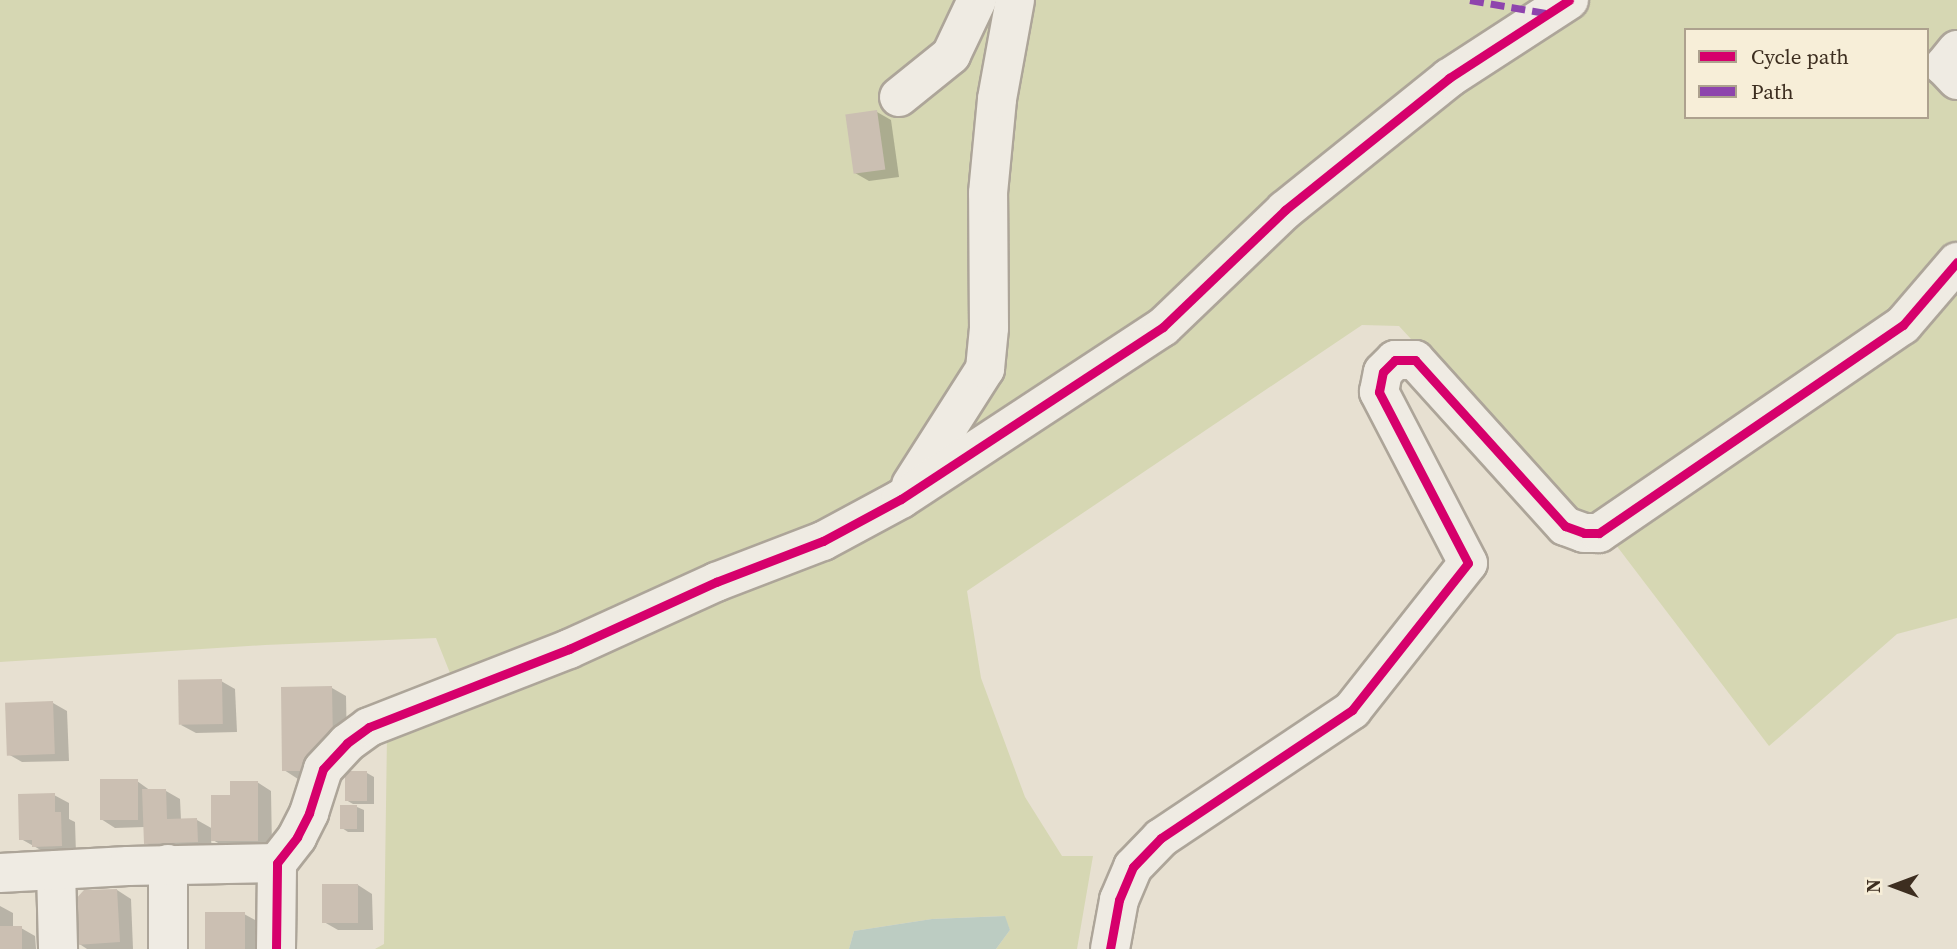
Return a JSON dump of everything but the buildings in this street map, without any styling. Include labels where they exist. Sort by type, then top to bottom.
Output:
[{"type":"street","points":[[899,97],[951,55],[976,0]]},
{"type":"street","points":[[901,499],[985,369],[989,328],[988,193],[997,99],[1015,0]]},
{"type":"street","points":[[276,949],[277,863],[297,837],[309,813],[323,769],[347,743],[369,727],[569,649],[716,582],[823,541],[901,499],[1163,327],[1295,202],[1450,78],[1569,0]]},
{"type":"street","points":[[1957,50],[1944,66],[1957,79]]},
{"type":"street","points":[[1110,949],[1119,900],[1133,867],[1161,838],[1352,710],[1468,564],[1379,392],[1383,372],[1395,360],[1416,360],[1565,526],[1584,533],[1599,533],[1903,325],[1957,262]]},
{"type":"street","points":[[0,873],[168,864],[277,863]]},
{"type":"street","points":[[168,864],[168,949]]},
{"type":"street","points":[[56,870],[58,949]]},
{"type":"green space","points":[[0,0],[1957,0],[1957,618],[1897,634],[1769,746],[1600,524],[1574,516],[1399,326],[1362,325],[967,591],[981,678],[1025,797],[1062,856],[1093,856],[1077,949],[996,949],[1010,930],[1004,916],[932,919],[854,931],[849,949],[375,949],[384,944],[387,735],[462,703],[436,638],[265,645],[0,662]]},
{"type":"shaded area","points":[[1005,916],[1010,930],[996,949],[849,949],[854,931],[932,919]]},
{"type":"marked path","points":[[1470,0],[1546,13]]},
{"type":"cycle path","points":[[276,949],[277,863],[297,837],[309,813],[323,769],[347,743],[369,727],[569,649],[716,582],[823,541],[901,499],[1163,327],[1285,210],[1449,78],[1569,0]]},
{"type":"cycle path","points":[[1110,949],[1119,900],[1133,867],[1161,838],[1352,710],[1468,563],[1379,392],[1383,372],[1395,360],[1415,360],[1565,526],[1584,533],[1599,533],[1903,325],[1957,262]]}]
